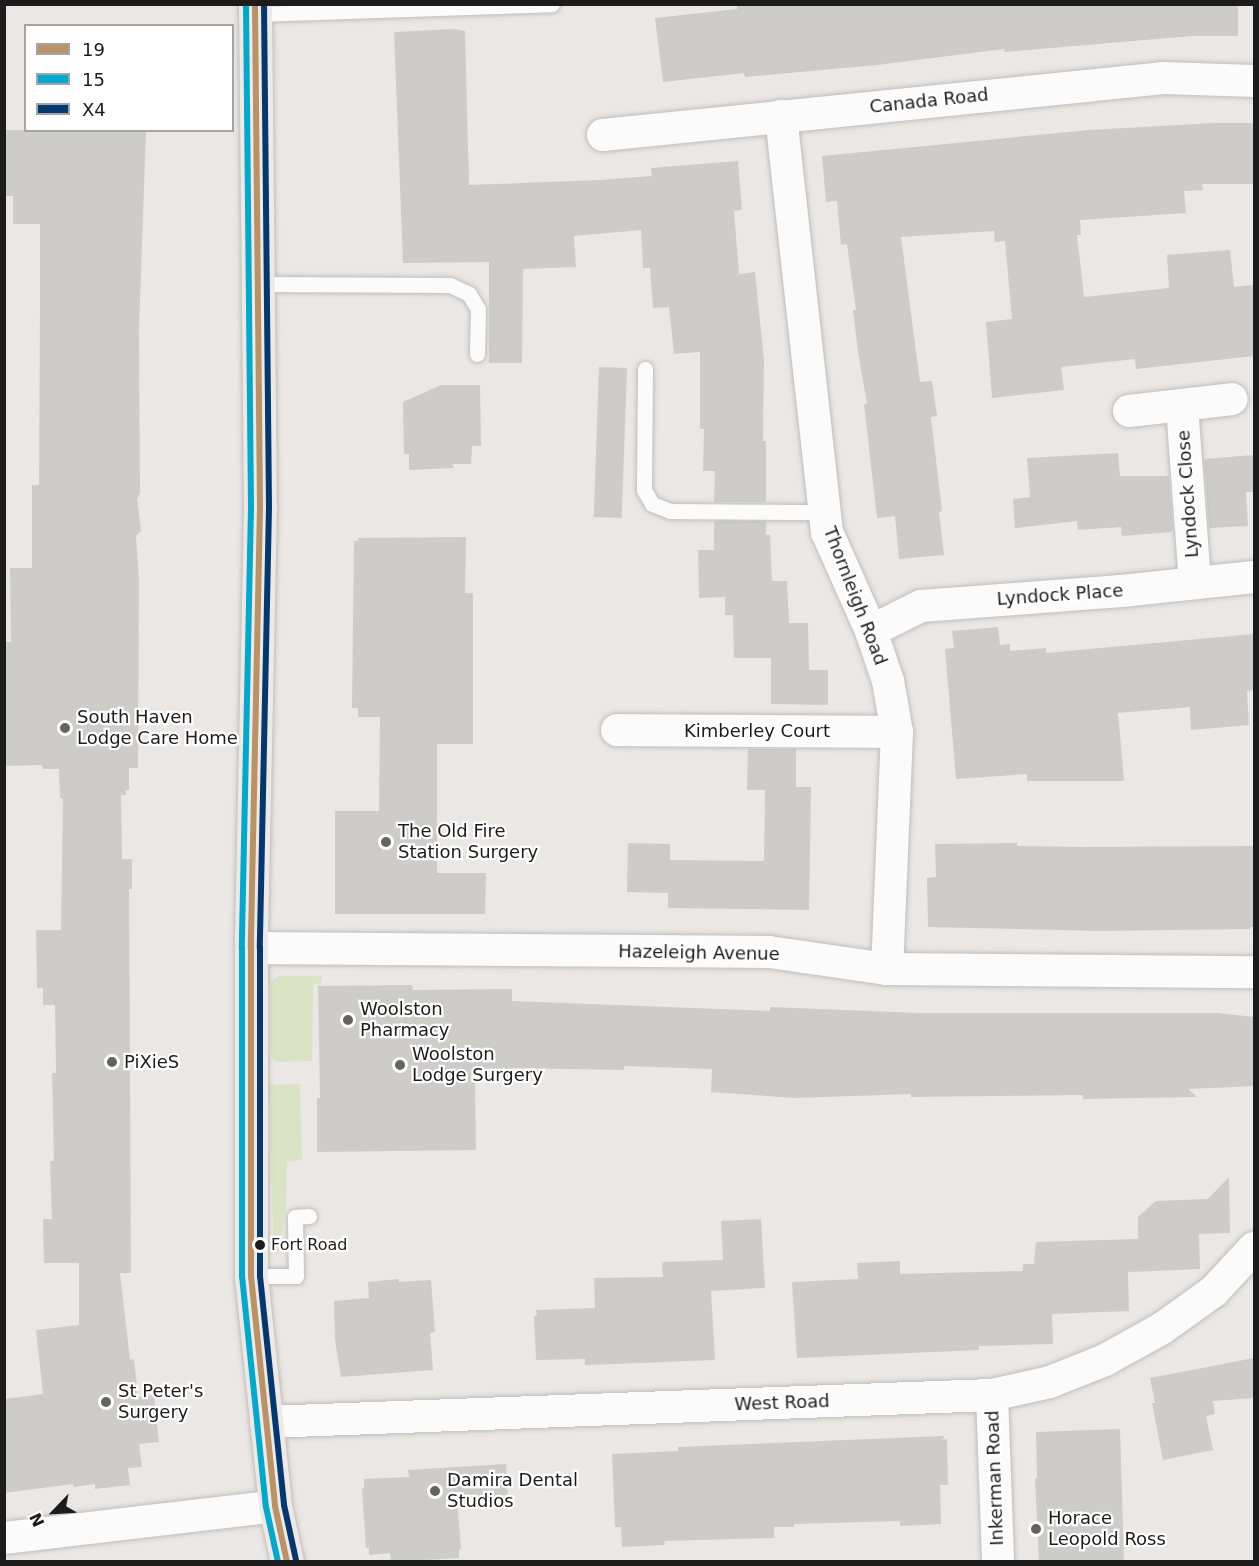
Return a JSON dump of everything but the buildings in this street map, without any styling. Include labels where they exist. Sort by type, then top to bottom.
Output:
[{"type":"main road","points":[[256,9],[260,507],[251,948],[251,1276],[276,1506],[287,1562]]},
{"type":"street","name":"Canada Road","points":[[603,135],[1164,78],[1254,81]]},
{"type":"street","name":"Thornleigh Road","points":[[781,116],[827,532],[872,631],[888,681],[897,732],[887,969]]},
{"type":"street","name":"Lyndock Close","points":[[1129,411],[1232,399]]},
{"type":"street","name":"Lyndock Close","points":[[1182,405],[1195,584]]},
{"type":"street","name":"Lyndock Place","points":[[872,631],[921,606],[1195,584],[1254,577]]},
{"type":"street","name":"Kimberley Court","points":[[617,730],[897,732]]},
{"type":"street","name":"Hazeleigh Avenue","points":[[251,948],[769,952],[887,969],[1254,972]]},
{"type":"street","name":"West Road","points":[[266,1422],[993,1395],[1050,1383],[1115,1355],[1161,1329],[1214,1291],[1254,1248]]},
{"type":"street","name":"Inkerman Road","points":[[993,1395],[998,1562]]},
{"type":"street","points":[[4,1538],[276,1506]]},
{"type":"lane","points":[[256,9],[552,4]]},
{"type":"lane","points":[[258,284],[450,285],[469,294],[478,309],[477,354]]},
{"type":"lane","points":[[645,369],[644,490],[652,504],[670,511],[824,512]]},
{"type":"lane","points":[[251,1276],[296,1276],[295,1216],[309,1216]]},
{"type":"green space","points":[[279,976],[322,976],[321,983],[313,984],[312,1061],[277,1062],[271,1056],[270,982]]},
{"type":"green space","points":[[300,1084],[302,1160],[287,1162],[286,1208],[278,1255],[274,1254],[269,1085]]},
{"type":"transit line","name":"15","points":[[246,4],[251,507],[242,948],[242,1276],[266,1507],[278,1562]]},
{"type":"transit line","name":"19","points":[[255,4],[260,507],[251,948],[251,1276],[275,1506],[287,1562]]},
{"type":"transit line","name":"X4","points":[[264,4],[269,507],[260,948],[260,1276],[284,1505],[296,1560]]},
{"type":"place","name":"South Haven Lodge Care Home","points":[[65,728]]},
{"type":"place","name":"The Old Fire Station Surgery","points":[[386,842]]},
{"type":"place","name":"Woolston Pharmacy","points":[[348,1020]]},
{"type":"place","name":"PiXieS","points":[[112,1062]]},
{"type":"place","name":"Woolston Lodge Surgery","points":[[400,1065]]},
{"type":"place","name":"Fort Road","points":[[260,1245]]},
{"type":"place","name":"St Peter's Surgery","points":[[106,1402]]},
{"type":"place","name":"Damira Dental Studios","points":[[435,1491]]},
{"type":"place","name":"Horace Leopold Ross","points":[[1036,1529]]}]
